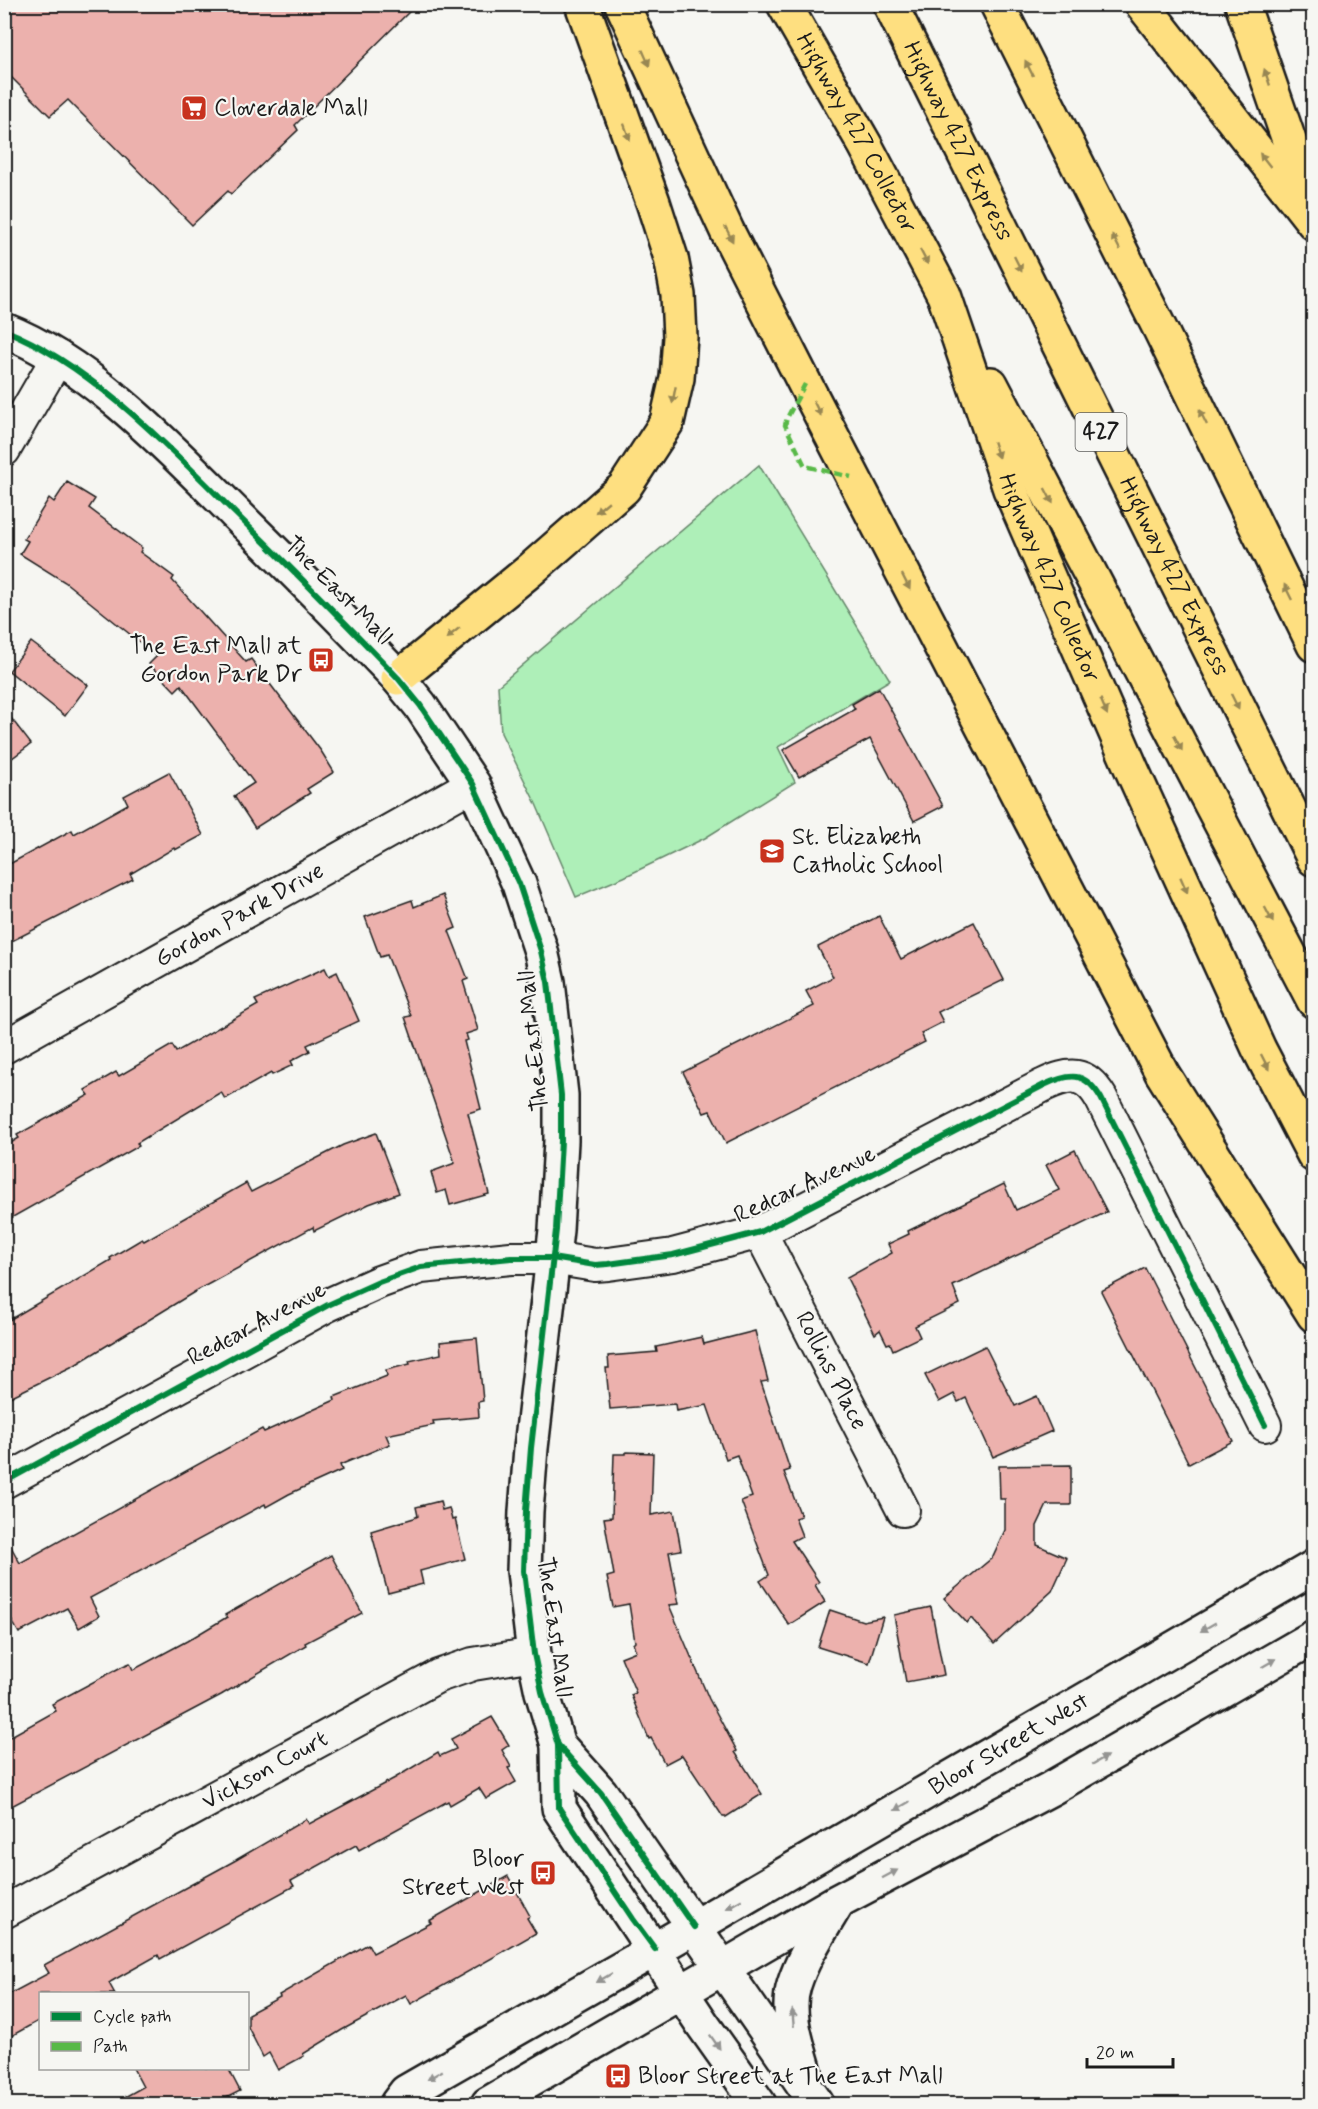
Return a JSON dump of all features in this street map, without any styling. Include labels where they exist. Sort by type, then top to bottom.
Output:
[{"type":"highway","points":[[398,678],[519,579],[624,488],[667,422],[677,378],[680,337],[678,295],[671,258],[582,4]]},
{"type":"highway","points":[[622,4],[671,114],[774,323],[1156,1063],[1314,1315]]},
{"type":"highway","name":"Highway 427 Collector","points":[[783,4],[865,145],[944,295],[1011,489],[1132,770],[1258,1049],[1314,1155]]},
{"type":"highway","name":"Highway 427 Express","points":[[890,4],[1314,859]]},
{"type":"highway","points":[[997,4],[1160,329],[1314,645]]},
{"type":"highway","points":[[1142,4],[1314,223]]},
{"type":"highway","points":[[1243,7],[1314,212]]},
{"type":"highway","points":[[944,295],[1314,1001]]},
{"type":"main road","name":"The East Mall","points":[[4,330],[25,338],[58,357],[128,411],[203,481],[398,678],[420,705],[473,784],[519,884],[541,951],[548,982],[557,1053],[561,1118],[556,1230],[526,1511],[524,1571],[534,1654],[542,1692],[558,1745],[560,1808],[703,2025],[759,2104]]},
{"type":"main road","name":"Bloor Street West","points":[[397,2104],[406,2092],[694,1928],[1314,1567]]},
{"type":"main road","points":[[488,2104],[838,1901],[1050,1789],[1314,1637]]},
{"type":"main road","name":"The East Mall","points":[[558,1745],[601,1793],[814,2100]]},
{"type":"main road","points":[[814,2100],[793,2024],[793,1986],[811,1948],[838,1901]]},
{"type":"street","points":[[4,450],[58,357]]},
{"type":"street","name":"Gordon Park Drive","points":[[4,1047],[473,784]]},
{"type":"street","name":"Redcar Avenue","points":[[4,1482],[328,1305],[379,1282],[421,1267],[511,1258],[552,1257],[595,1265],[608,1264],[673,1255],[760,1232],[1064,1076],[1084,1079],[1094,1087],[1101,1098],[1265,1425]]},
{"type":"street","name":"Rollins Place","points":[[760,1232],[903,1510]]},
{"type":"street","name":"Vickson Court","points":[[4,1912],[438,1676],[473,1664],[534,1654]]},
{"type":"green space","points":[[759,465],[890,680],[778,747],[795,782],[705,838],[576,897],[536,804],[501,733],[498,686]]},
{"type":"building","name":"Cloverdale Mall","points":[[4,4],[417,4],[295,125],[298,130],[231,194],[228,191],[192,225],[68,100],[50,116],[4,70]]},
{"type":"building","points":[[67,482],[95,499],[89,508],[142,548],[140,552],[174,577],[172,580],[246,662],[251,659],[321,751],[334,772],[307,789],[310,793],[255,828],[234,796],[254,783],[181,685],[175,691],[149,664],[157,656],[65,582],[20,554],[28,541],[24,539],[49,498],[54,502]]},
{"type":"building","points":[[31,642],[88,685],[65,716],[9,671]]},
{"type":"building","points":[[879,688],[943,806],[914,821],[870,739],[799,777],[783,750],[855,709],[852,704]]},
{"type":"building","points":[[4,709],[31,744],[4,764]]},
{"type":"building","points":[[169,772],[203,835],[175,850],[174,848],[130,874],[133,879],[4,945],[4,867],[72,830],[74,834],[128,804],[124,796]]},
{"type":"building","points":[[443,895],[456,928],[449,931],[468,979],[463,981],[478,1030],[466,1034],[468,1040],[464,1041],[481,1109],[468,1113],[489,1194],[450,1205],[446,1190],[437,1193],[431,1172],[455,1163],[405,1017],[411,1016],[387,955],[380,957],[365,917],[412,900],[414,907]]},
{"type":"building","points":[[879,916],[901,959],[974,922],[1004,980],[938,1012],[943,1022],[921,1033],[925,1042],[726,1143],[710,1111],[704,1113],[683,1072],[814,1006],[806,991],[833,977],[818,947]]},
{"type":"building","points":[[325,968],[329,976],[337,972],[359,1021],[307,1045],[310,1051],[291,1061],[293,1065],[272,1075],[271,1073],[225,1099],[221,1092],[137,1143],[139,1146],[4,1222],[4,1147],[19,1138],[17,1135],[89,1095],[85,1090],[116,1072],[119,1076],[172,1045],[176,1052],[258,1005],[255,1000]]},
{"type":"building","points":[[376,1133],[399,1193],[369,1204],[314,1231],[313,1227],[196,1291],[75,1365],[4,1400],[4,1323],[111,1260],[110,1258],[142,1239],[144,1241],[246,1183],[251,1192],[343,1145]]},
{"type":"building","points":[[1075,1150],[1107,1212],[953,1286],[960,1304],[915,1326],[920,1337],[893,1350],[880,1330],[875,1334],[847,1278],[892,1253],[888,1244],[909,1234],[908,1231],[1004,1184],[1016,1210],[1059,1190],[1046,1165]]},
{"type":"building","points":[[1145,1268],[1233,1441],[1189,1464],[1101,1291]]},
{"type":"building","points":[[755,1331],[768,1381],[761,1382],[790,1470],[784,1472],[801,1516],[795,1518],[802,1536],[792,1541],[819,1582],[815,1585],[825,1602],[789,1625],[760,1581],[769,1575],[741,1501],[752,1497],[737,1455],[726,1459],[707,1405],[676,1411],[675,1404],[610,1409],[606,1368],[609,1368],[608,1356],[657,1352],[656,1347],[702,1337],[704,1344]]},
{"type":"building","points":[[477,1338],[483,1401],[478,1402],[479,1417],[433,1421],[434,1425],[386,1435],[390,1444],[340,1465],[342,1470],[266,1507],[265,1504],[90,1598],[99,1616],[79,1628],[67,1608],[19,1633],[4,1607],[4,1534],[20,1563],[262,1429],[264,1432],[335,1400],[334,1397],[387,1376],[386,1370],[410,1364],[409,1361],[441,1354],[440,1342]]},
{"type":"building","points":[[985,1346],[1015,1406],[1037,1396],[1052,1431],[993,1457],[966,1398],[958,1402],[954,1394],[939,1402],[925,1375]]},
{"type":"building","points":[[626,1452],[653,1453],[651,1515],[674,1511],[681,1550],[669,1552],[679,1604],[669,1605],[709,1699],[737,1751],[735,1752],[762,1794],[726,1817],[723,1817],[682,1755],[665,1764],[651,1738],[649,1739],[631,1695],[636,1693],[621,1657],[636,1651],[633,1644],[635,1642],[629,1604],[613,1607],[607,1577],[614,1575],[604,1518],[612,1517],[614,1454],[626,1454]]},
{"type":"building","points":[[1071,1465],[1071,1505],[1047,1505],[1037,1526],[1037,1545],[1067,1558],[1052,1591],[994,1644],[971,1618],[967,1623],[944,1598],[992,1558],[1005,1530],[1005,1499],[1000,1499],[999,1466]]},
{"type":"building","points":[[440,1501],[442,1510],[449,1508],[452,1520],[455,1519],[465,1559],[420,1571],[423,1584],[388,1593],[371,1531],[414,1518],[418,1516],[416,1507]]},
{"type":"building","points":[[331,1555],[362,1613],[305,1643],[306,1645],[221,1695],[4,1810],[4,1740],[56,1711],[52,1704],[130,1663],[133,1670],[187,1641],[227,1617],[225,1615]]},
{"type":"building","points":[[931,1607],[944,1675],[906,1682],[894,1615]]},
{"type":"building","points":[[830,1610],[863,1621],[883,1617],[869,1663],[818,1647]]},
{"type":"building","points":[[492,1717],[509,1745],[502,1750],[516,1782],[486,1799],[479,1788],[450,1805],[448,1801],[359,1850],[356,1845],[291,1881],[294,1886],[160,1959],[158,1955],[112,1981],[109,1983],[114,1992],[39,1992],[39,2021],[4,2040],[4,1997],[49,1973],[44,1965],[306,1819],[309,1824],[438,1752],[440,1756],[456,1749],[451,1739]]},
{"type":"building","points":[[508,1876],[530,1916],[527,1918],[536,1933],[411,2004],[406,1995],[342,2030],[303,2054],[304,2056],[278,2070],[269,2053],[263,2057],[249,2029],[249,2013],[368,1944],[373,1953],[431,1923],[429,1921]]},
{"type":"building","points":[[134,2070],[229,2070],[240,2091],[214,2104],[112,2104],[143,2087]]},
{"type":"marked path","points":[[805,384],[785,425],[805,466],[851,477]]},
{"type":"cycle path","points":[[4,330],[36,345],[67,364],[127,410],[210,488],[398,678],[420,705],[473,784],[519,884],[541,951],[548,982],[561,1095],[556,1230],[526,1511],[524,1571],[534,1654],[542,1692],[558,1745],[559,1808],[655,1949]]},
{"type":"cycle path","points":[[4,1482],[328,1305],[379,1282],[421,1267],[511,1258],[552,1258],[595,1265],[608,1264],[673,1255],[760,1232],[1044,1085],[1069,1077],[1083,1079],[1095,1089],[1101,1098],[1265,1425]]},
{"type":"cycle path","points":[[558,1745],[601,1793],[694,1927]]},
{"type":"place","name":"Cloverdale Mall","points":[[194,108]]},
{"type":"place","name":"The East Mall at Gordon Park Dr","points":[[321,660]]},
{"type":"place","name":"St. Elizabeth Catholic School","points":[[772,851]]},
{"type":"place","name":"Bloor Street West","points":[[543,1873]]},
{"type":"place","name":"Bloor Street at The East Mall","points":[[618,2076]]}]
